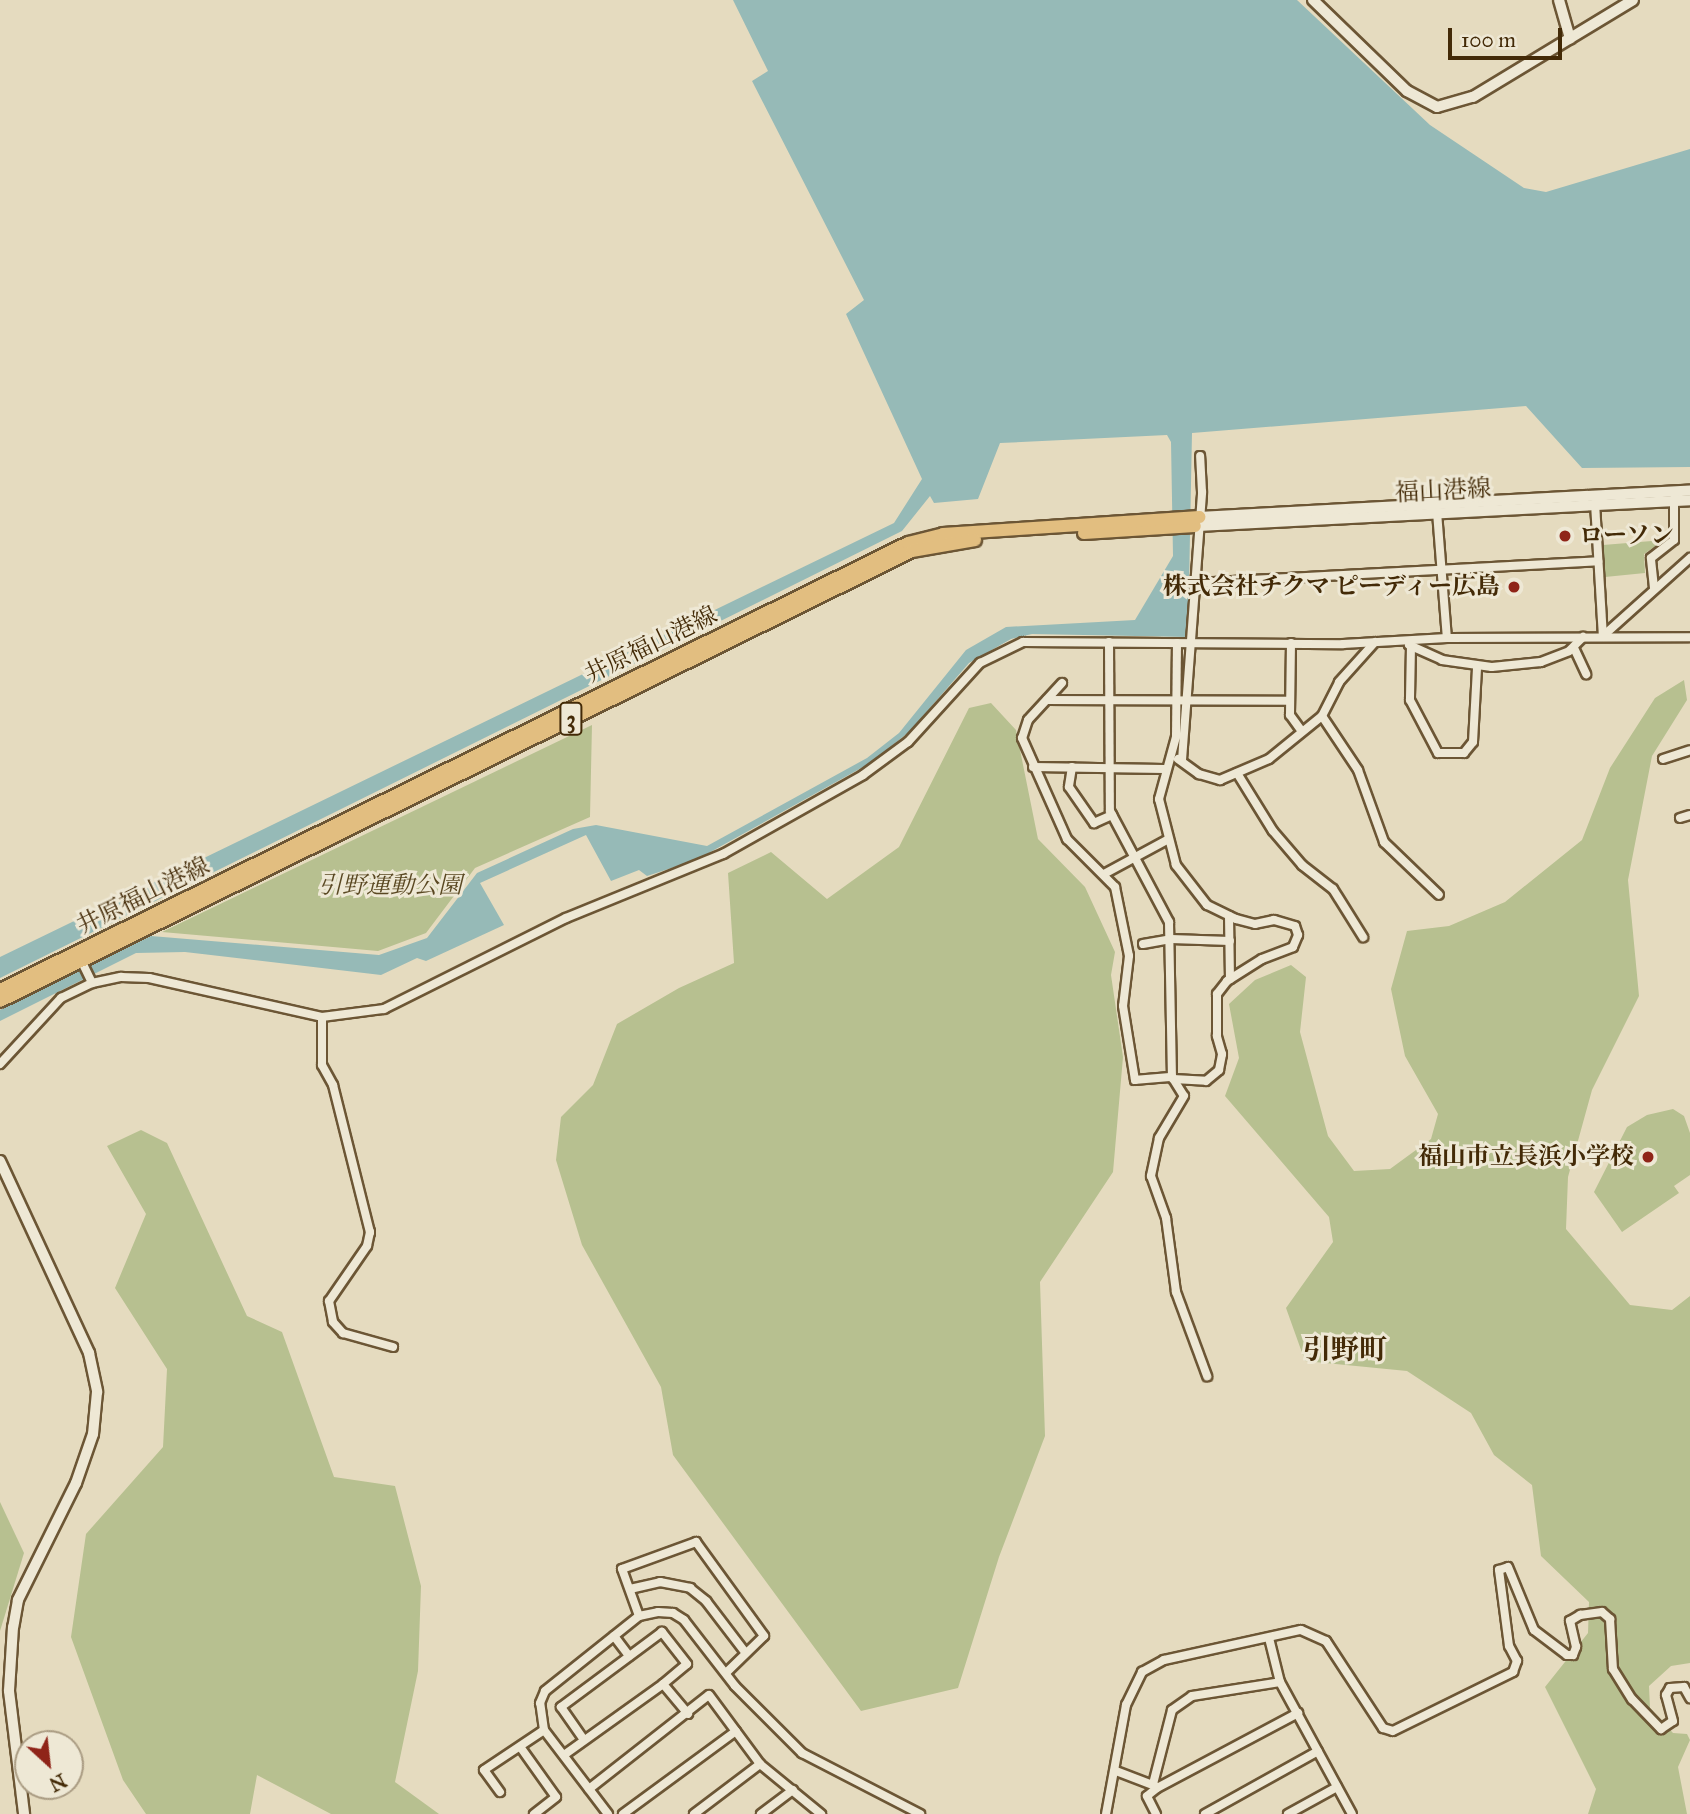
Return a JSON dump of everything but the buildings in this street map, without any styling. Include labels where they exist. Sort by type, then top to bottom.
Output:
[{"type":"main road","points":[[1317,1],[1407,91],[1437,107],[1473,97],[1633,0]]},
{"type":"main road","name":"福山港線","points":[[1197,522],[1690,490]]},
{"type":"main road","name":"福山港線","points":[[1197,522],[1690,500]]},
{"type":"main road","name":"井原福山港線","points":[[0,1001],[908,543],[943,534],[1197,522]]},
{"type":"main road","name":"井原福山港線","points":[[0,990],[81,960]]},
{"type":"street","points":[[1559,0],[1570,38]]},
{"type":"street","points":[[1182,760],[1188,702],[1200,456]]},
{"type":"street","points":[[1654,588],[1651,558],[1674,540],[1675,499]]},
{"type":"street","points":[[1595,503],[1602,636]]},
{"type":"street","points":[[1437,512],[1447,638]]},
{"type":"street","points":[[1602,636],[1690,558]]},
{"type":"street","points":[[1195,583],[1598,561]]},
{"type":"street","points":[[1402,640],[1412,646],[1477,668],[1541,662],[1574,648],[1583,637]]},
{"type":"street","points":[[0,1064],[47,1009],[91,981],[149,978],[322,1017],[384,1009],[566,918],[723,854],[895,754],[970,672],[1002,649],[1042,639],[1291,643],[1447,638],[1690,637]]},
{"type":"street","points":[[1109,642],[1112,815],[1169,922],[1172,1078],[1184,1096],[1158,1138],[1150,1176],[1166,1219],[1176,1292],[1207,1376]]},
{"type":"street","points":[[1172,756],[1182,760],[1199,774],[1220,780],[1269,759],[1301,730],[1322,716],[1339,682],[1375,642]]},
{"type":"street","points":[[1062,683],[1028,720],[1022,738],[1066,839],[1115,887],[1129,956],[1123,1006],[1136,1080],[1172,1078],[1206,1081],[1219,1070],[1222,1054],[1217,1036],[1217,993],[1230,979],[1262,959],[1293,947],[1298,934],[1295,926],[1274,920],[1255,924],[1208,905],[1176,865],[1167,840],[1159,799],[1164,769],[1172,756],[1177,643]]},
{"type":"street","points":[[1291,643],[1290,715],[1301,730]]},
{"type":"street","points":[[1412,646],[1408,673],[1413,713],[1438,753],[1464,753],[1473,742],[1477,668]]},
{"type":"street","points":[[1574,648],[1586,674]]},
{"type":"street","points":[[1047,700],[1289,701]]},
{"type":"street","points":[[1322,716],[1357,770],[1384,842],[1439,895]]},
{"type":"street","points":[[1662,759],[1690,750]]},
{"type":"street","points":[[1033,767],[1164,769]]},
{"type":"street","points":[[1072,767],[1069,787],[1094,823],[1112,815]]},
{"type":"street","points":[[1237,773],[1273,831],[1302,864],[1332,889],[1363,937]]},
{"type":"street","points":[[1680,818],[1690,815]]},
{"type":"street","points":[[1104,874],[1167,840]]},
{"type":"street","points":[[1230,916],[1230,979]]},
{"type":"street","points":[[1143,944],[1171,939],[1230,941]]},
{"type":"street","points":[[81,960],[91,981]]},
{"type":"street","points":[[322,1017],[323,1065],[333,1086],[370,1232],[367,1246],[329,1301],[333,1322],[344,1333],[393,1347]]},
{"type":"street","points":[[0,1161],[89,1353],[97,1392],[93,1434],[76,1483],[18,1600],[13,1627],[9,1691],[24,1814]]},
{"type":"street","points":[[639,1616],[622,1569],[696,1542],[764,1636],[726,1673]]},
{"type":"street","points":[[1106,1814],[1126,1705],[1142,1672],[1164,1660],[1301,1630],[1326,1641],[1383,1728],[1393,1731],[1513,1672],[1517,1661],[1509,1646],[1499,1570],[1508,1567],[1534,1630],[1567,1656],[1573,1655],[1576,1647],[1570,1621],[1580,1615],[1602,1612],[1610,1619],[1613,1669],[1638,1707],[1661,1729],[1673,1721],[1665,1695],[1670,1688],[1684,1687],[1690,1698]]},
{"type":"street","points":[[630,1589],[660,1582],[690,1588],[706,1601],[745,1652]]},
{"type":"street","points":[[608,1814],[544,1730],[539,1715],[545,1691],[639,1616],[673,1613],[802,1753],[920,1814]]},
{"type":"street","points":[[564,1755],[687,1664],[662,1632],[561,1707],[584,1740]]},
{"type":"street","points":[[614,1636],[629,1656]]},
{"type":"street","points":[[1269,1637],[1280,1682],[1352,1814]]},
{"type":"street","points":[[1155,1786],[1172,1710],[1192,1696],[1280,1682]]},
{"type":"street","points":[[663,1684],[688,1714]]},
{"type":"street","points":[[589,1789],[709,1695],[760,1764],[821,1814]]},
{"type":"street","points":[[1156,1814],[1147,1796],[1155,1786],[1297,1713]]},
{"type":"street","points":[[499,1792],[484,1770],[521,1748],[544,1730]]},
{"type":"street","points":[[623,1814],[736,1731]]},
{"type":"street","points":[[521,1748],[556,1797],[534,1814]]},
{"type":"street","points":[[1205,1814],[1318,1751]]},
{"type":"street","points":[[694,1814],[760,1764]]},
{"type":"street","points":[[1116,1771],[1155,1786]]},
{"type":"street","points":[[1288,1814],[1337,1787]]},
{"type":"street","points":[[761,1814],[793,1790]]},
{"type":"green space","points":[[1664,540],[1644,554],[1645,573],[1605,577],[1603,545]]},
{"type":"green space","points":[[1684,680],[1687,700],[1652,756],[1628,880],[1639,996],[1592,1090],[1568,1177],[1566,1229],[1630,1305],[1672,1310],[1690,1296],[1690,1663],[1671,1666],[1649,1686],[1650,1708],[1673,1733],[1687,1734],[1690,1740],[1678,1767],[1687,1814],[1588,1814],[1596,1789],[1545,1687],[1588,1633],[1589,1602],[1541,1556],[1532,1485],[1494,1455],[1471,1413],[1407,1371],[1305,1361],[1286,1308],[1333,1242],[1329,1217],[1225,1096],[1239,1058],[1229,1004],[1255,980],[1291,965],[1306,977],[1300,1032],[1328,1136],[1354,1171],[1390,1169],[1431,1139],[1438,1114],[1405,1056],[1391,989],[1407,931],[1449,926],[1505,902],[1582,840],[1610,768],[1655,698]]},
{"type":"green space","points":[[991,703],[1016,730],[1038,839],[1085,887],[1115,952],[1111,975],[1123,1057],[1113,1172],[1040,1282],[1045,1436],[999,1557],[958,1688],[861,1711],[673,1455],[661,1387],[582,1245],[556,1160],[561,1117],[593,1085],[617,1024],[679,988],[734,963],[728,873],[771,852],[827,899],[899,847],[969,708]]},
{"type":"green space","name":"引野運動公園","points":[[592,725],[590,817],[475,868],[426,933],[378,951],[162,932]]},
{"type":"green space","points":[[1673,1109],[1684,1116],[1690,1133],[1690,1175],[1674,1186],[1679,1193],[1622,1232],[1594,1192],[1627,1127],[1647,1115]]},
{"type":"green space","points":[[141,1130],[167,1143],[247,1316],[282,1332],[334,1477],[395,1486],[421,1586],[418,1671],[395,1782],[439,1814],[331,1814],[257,1775],[250,1814],[146,1814],[123,1780],[71,1637],[86,1534],[163,1447],[167,1369],[115,1288],[146,1214],[107,1146]]},
{"type":"green space","points":[[0,1502],[24,1553],[0,1631]]},
{"type":"water","points":[[733,0],[1297,0],[1430,125],[1524,188],[1546,192],[1690,149],[1690,467],[1582,468],[1526,406],[1192,433],[1188,637],[1032,634],[1011,639],[969,663],[910,731],[872,762],[696,860],[647,876],[639,870],[611,881],[586,835],[480,883],[504,925],[426,961],[417,958],[381,975],[185,952],[136,953],[0,1021],[0,1010],[151,936],[379,955],[427,938],[477,873],[573,829],[596,825],[707,846],[867,758],[899,733],[966,650],[1006,627],[1135,620],[1173,556],[1171,442],[1167,435],[1000,443],[978,499],[934,503],[930,496],[902,531],[0,978],[0,957],[894,523],[922,479],[846,314],[864,300],[752,81],[768,71]]},
{"type":"place","name":"ローソン","points":[[1565,536]]},
{"type":"place","name":"株式会社チクマ ピーディー広島","points":[[1514,587]]},
{"type":"place","name":"福山市立長浜小学校","points":[[1648,1157]]},
{"type":"district","name":"引野町","points":[[1345,1350]]}]
